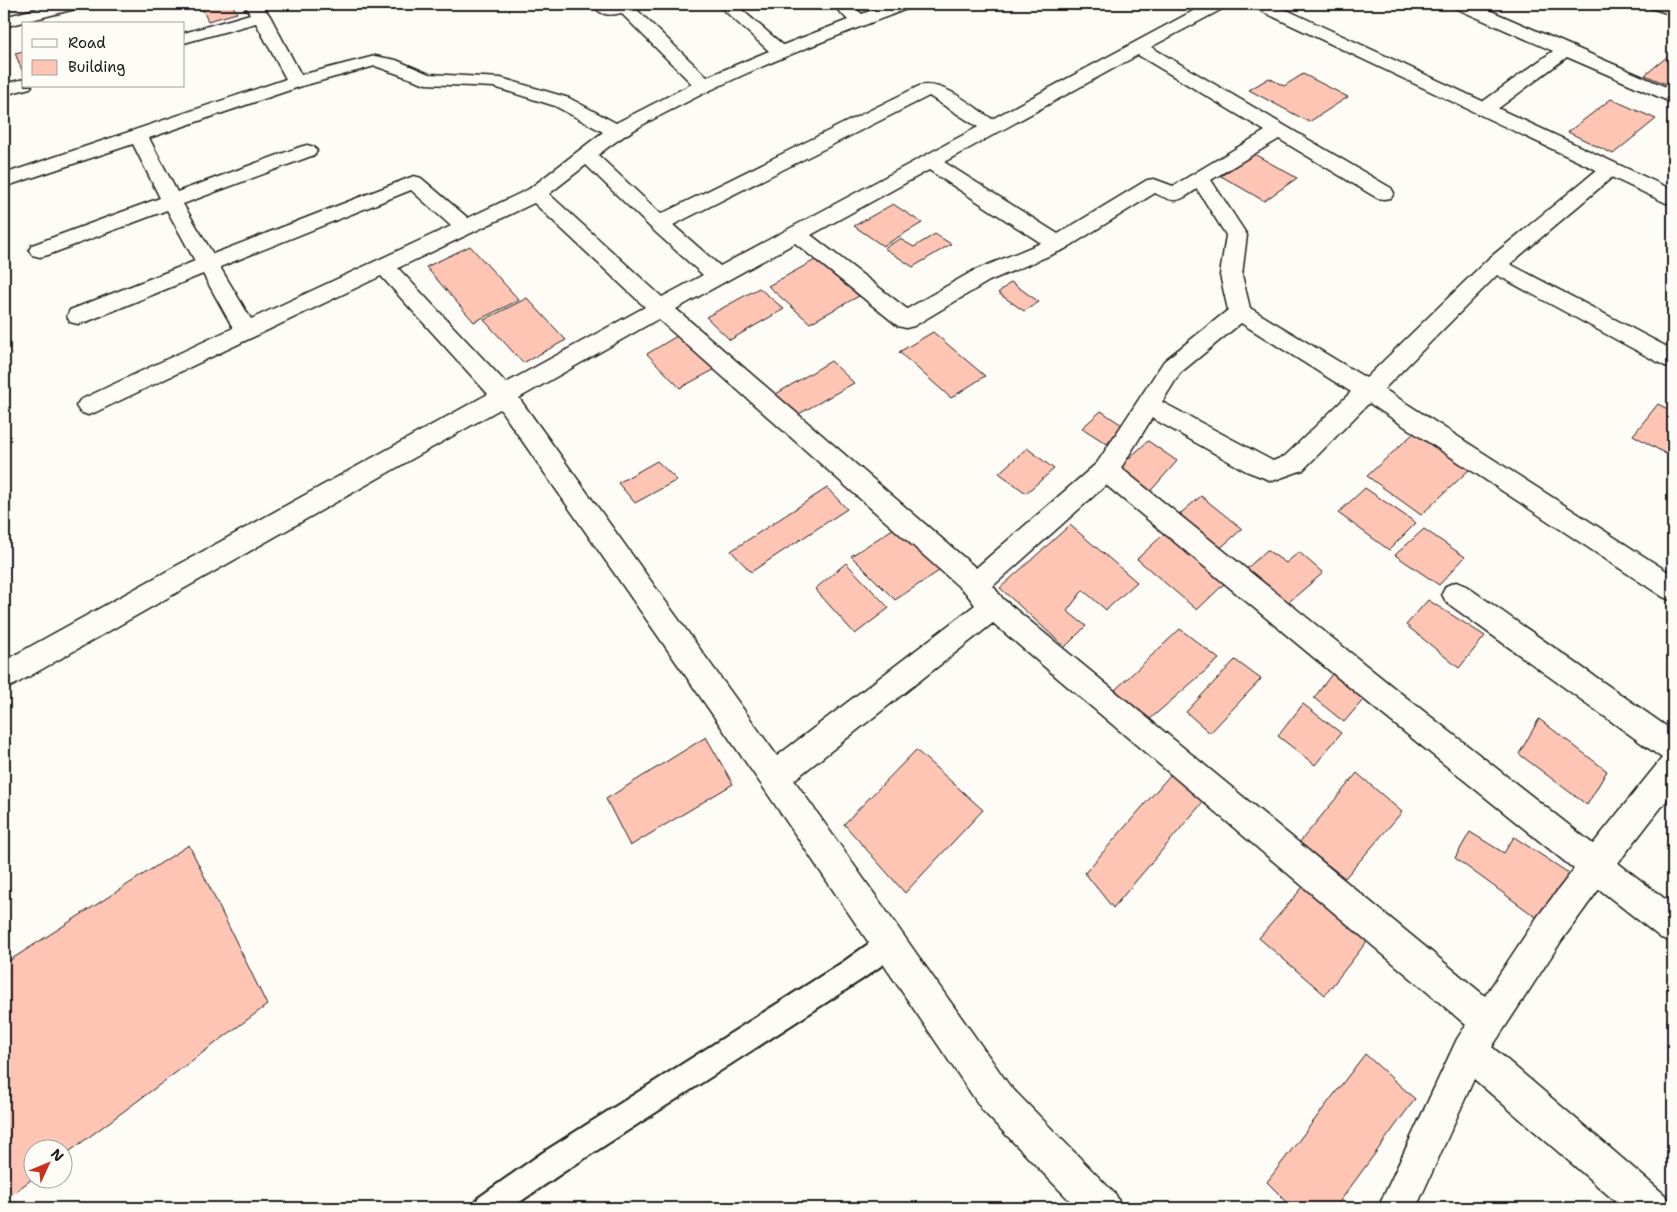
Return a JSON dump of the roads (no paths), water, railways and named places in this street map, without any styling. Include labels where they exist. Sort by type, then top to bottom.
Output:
[{"type":"street","points":[[4,22],[73,4]]},
{"type":"street","points":[[600,4],[609,11],[625,7],[704,85]]},
{"type":"street","points":[[725,4],[781,52]]},
{"type":"street","points":[[840,4],[860,21]]},
{"type":"street","points":[[88,406],[536,194],[616,131],[704,85],[781,52],[903,4]]},
{"type":"street","points":[[6,670],[660,308],[1218,4]]},
{"type":"street","points":[[1261,4],[1673,198]]},
{"type":"street","points":[[1461,4],[1673,97]]},
{"type":"street","points":[[1657,4],[1673,10]]},
{"type":"street","points":[[185,38],[257,10],[296,82]]},
{"type":"street","points":[[1138,47],[1384,193]]},
{"type":"street","points":[[1485,109],[1565,50]]},
{"type":"street","points":[[4,181],[296,82],[375,61],[383,61],[426,79],[495,82],[562,102],[616,131]]},
{"type":"street","points":[[4,90],[22,85]]},
{"type":"street","points":[[659,224],[926,90],[934,90],[993,128]]},
{"type":"street","points":[[797,234],[906,320],[980,276],[1058,244],[1154,185],[1174,195],[1280,130]]},
{"type":"street","points":[[138,135],[172,202],[247,332]]},
{"type":"street","points":[[40,250],[307,151]]},
{"type":"street","points":[[587,155],[659,224],[719,277]]},
{"type":"street","points":[[930,162],[1058,244]]},
{"type":"street","points":[[1148,405],[1255,464],[1272,471],[1294,463],[1495,265],[1610,169]]},
{"type":"street","points":[[1200,178],[1237,235],[1230,275],[1240,312],[1367,390],[1673,589]]},
{"type":"street","points":[[78,316],[414,182],[465,227]]},
{"type":"street","points":[[536,194],[660,308],[984,596],[1489,1022]]},
{"type":"street","points":[[1495,265],[1673,360]]},
{"type":"street","points":[[385,267],[504,396],[774,777],[996,1098],[1103,1208]]},
{"type":"street","points":[[774,777],[984,596],[1106,470],[1172,367],[1240,312]]},
{"type":"street","points":[[1106,470],[1214,559],[1673,926]]},
{"type":"street","points":[[1456,594],[1673,748]]},
{"type":"street","points":[[1397,1208],[1469,1052],[1550,928],[1673,768]]},
{"type":"street","points":[[1469,1052],[1652,1208]]},
{"type":"lane","points":[[488,1208],[552,1164],[852,971],[890,944]]}]
